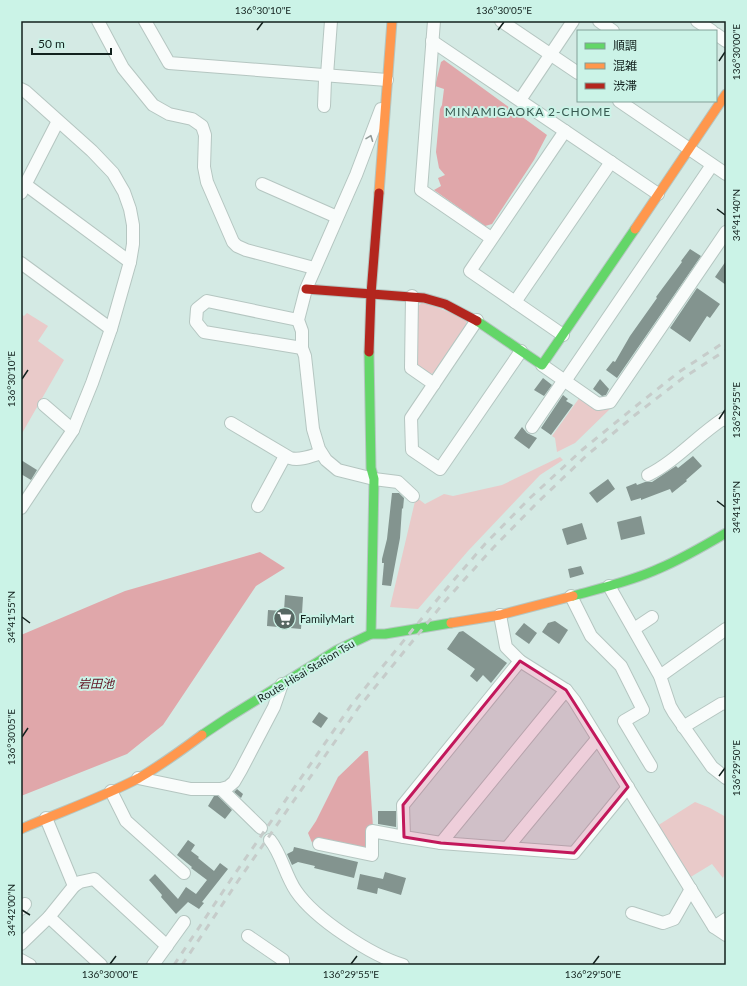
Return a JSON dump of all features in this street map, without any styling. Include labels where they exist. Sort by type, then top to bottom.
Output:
[{"type":"street","points":[[98,21],[123,68],[153,105],[169,114],[192,119],[202,126],[205,135],[204,167],[207,182],[233,242],[237,246],[246,250],[314,268]]},
{"type":"street","points":[[145,21],[169,63],[387,80]]},
{"type":"street","points":[[324,106],[325,80],[327,75],[327,21]]},
{"type":"street","points":[[371,634],[374,479],[371,468],[368,365],[371,294],[392,21]]},
{"type":"street","points":[[434,21],[422,190],[492,238]]},
{"type":"street","points":[[501,21],[577,72]]},
{"type":"street","points":[[520,100],[573,21]]},
{"type":"street","points":[[599,21],[612,30]]},
{"type":"street","points":[[697,21],[710,30]]},
{"type":"street","points":[[717,35],[726,41]]},
{"type":"street","points":[[432,41],[658,194]]},
{"type":"street","points":[[21,89],[102,161],[113,173],[124,192],[130,209],[133,225],[133,244],[130,262],[111,329],[92,383],[73,430],[21,508]]},
{"type":"street","points":[[386,98],[356,175],[314,268],[306,289],[298,320],[302,332],[302,348],[305,356],[313,430],[321,453],[326,460],[338,470],[374,479],[398,482],[413,496]]},
{"type":"street","points":[[542,365],[721,99]]},
{"type":"street","points":[[620,102],[726,174]]},
{"type":"street","points":[[58,121],[23,189],[130,262]]},
{"type":"street","points":[[563,335],[470,271],[565,131]]},
{"type":"street","points":[[515,302],[611,162]]},
{"type":"street","points":[[356,175],[367,164],[381,166]]},
{"type":"street","points":[[532,427],[712,165]]},
{"type":"street","points":[[262,184],[337,217]]},
{"type":"street","points":[[306,289],[412,296],[428,298],[448,304],[477,320],[598,404],[610,402],[726,232]]},
{"type":"street","points":[[21,263],[111,329]]},
{"type":"street","points":[[412,296],[411,368],[434,384]]},
{"type":"street","points":[[298,320],[207,301],[197,309],[196,322],[204,332],[302,348]]},
{"type":"street","points":[[477,320],[411,418],[412,450],[440,469],[521,350]]},
{"type":"street","points":[[44,405],[73,430]]},
{"type":"street","points":[[648,474],[661,467],[709,428],[723,419],[725,415]]},
{"type":"street","points":[[231,424],[285,456],[295,460],[321,453]]},
{"type":"street","points":[[258,506],[285,456]]},
{"type":"street","name":"Route Hisai Station Tsu","points":[[21,829],[138,778],[160,765],[229,717],[337,650],[371,634],[385,634],[500,615],[609,586],[657,570],[697,550],[726,533]]},
{"type":"street","points":[[609,586],[660,676],[670,706],[683,727],[712,767],[726,778]]},
{"type":"street","points":[[571,596],[591,636],[621,666],[643,710],[624,721],[651,766]]},
{"type":"street","points":[[500,615],[506,647],[520,661],[566,690],[574,700],[714,926],[726,935]]},
{"type":"street","points":[[634,629],[652,617]]},
{"type":"street","points":[[660,676],[726,629]]},
{"type":"street","points":[[404,837],[403,805],[520,661]]},
{"type":"street","points":[[138,778],[191,789],[221,789],[228,787],[234,782],[241,770],[274,706],[282,684]]},
{"type":"street","points":[[441,844],[566,690]]},
{"type":"street","points":[[683,727],[720,704],[726,703]]},
{"type":"street","points":[[507,848],[598,739]]},
{"type":"street","points":[[319,844],[372,856],[372,831],[441,844],[574,853],[628,787]]},
{"type":"street","points":[[221,789],[261,828]]},
{"type":"street","points":[[111,791],[126,820],[184,873]]},
{"type":"street","points":[[46,818],[74,886]]},
{"type":"street","points":[[270,840],[279,855],[290,881],[297,892],[311,907],[325,920],[354,941],[378,955],[403,965]]},
{"type":"street","points":[[21,944],[49,917],[74,886],[80,882],[94,879],[167,946]]},
{"type":"street","points":[[632,913],[663,923],[674,919],[691,889]]},
{"type":"street","points":[[49,917],[102,965]]},
{"type":"street","points":[[714,926],[726,919]]},
{"type":"street","points":[[153,965],[184,922]]},
{"type":"street","points":[[248,936],[283,960],[283,965]]},
{"type":"street","points":[[21,960],[30,965]]},
{"type":"highlighted area","points":[[520,661],[566,690],[628,787],[574,853],[441,843],[404,837],[403,805]]},
{"type":"shaded area","points":[[423,302],[466,319],[467,327],[436,373],[429,374],[419,368],[416,361],[417,307]]},
{"type":"shaded area","points":[[27,313],[48,326],[38,341],[64,360],[21,435],[21,314],[24,316]]},
{"type":"shaded area","points":[[580,397],[612,407],[575,443],[557,452],[555,438],[552,436]]},
{"type":"shaded area","points":[[560,457],[563,460],[540,475],[468,551],[418,609],[390,607],[416,497],[425,504],[444,494],[453,496],[502,485]]},
{"type":"shaded area","points":[[695,802],[726,817],[726,870],[723,878],[712,864],[689,878],[657,826]]},
{"type":"water","points":[[444,60],[547,135],[534,160],[492,224],[485,226],[434,190],[441,186],[438,178],[445,175],[439,168],[436,152],[440,109],[444,89],[435,86],[441,62]]},
{"type":"water","name":"岩田池","points":[[260,552],[285,568],[256,586],[163,725],[127,754],[21,796],[21,635],[125,591]]},
{"type":"water","points":[[365,751],[368,751],[373,827],[370,849],[313,845],[308,833],[316,821],[338,777]]},
{"type":"building","points":[[690,249],[701,256],[617,378],[606,370],[613,361],[615,362],[630,336]]},
{"type":"building","points":[[726,261],[726,285],[715,277]]},
{"type":"building","points":[[697,288],[720,304],[710,318],[707,316],[690,342],[670,328]]},
{"type":"building","points":[[543,378],[552,385],[544,396],[534,390]]},
{"type":"building","points":[[600,379],[609,389],[606,395],[602,396],[593,389]]},
{"type":"building","points":[[563,395],[568,399],[566,401],[573,405],[551,435],[541,428]]},
{"type":"building","points":[[522,427],[527,433],[537,438],[529,449],[514,438]]},
{"type":"building","points":[[693,456],[702,466],[672,493],[670,489],[641,500],[641,498],[631,501],[626,487],[636,483],[637,485],[645,482],[652,482],[676,466],[678,468]]},
{"type":"building","points":[[21,460],[37,470],[31,480],[21,474]]},
{"type":"building","points":[[608,479],[615,489],[597,503],[589,493]]},
{"type":"building","points":[[392,493],[399,493],[404,498],[400,538],[391,586],[382,585],[384,563],[382,563],[382,559],[387,539]]},
{"type":"building","points":[[641,516],[645,534],[621,540],[617,522]]},
{"type":"building","points":[[582,523],[587,539],[567,545],[562,529]]},
{"type":"building","points":[[581,566],[584,574],[570,578],[568,569]]},
{"type":"building","name":"FamilyMart","points":[[285,595],[303,597],[301,629],[267,626],[268,610],[284,611]]},
{"type":"building","points":[[555,621],[568,630],[559,644],[542,632],[548,623]]},
{"type":"building","points":[[524,623],[537,633],[529,644],[515,634]]},
{"type":"building","points":[[463,631],[507,663],[491,683],[483,675],[477,682],[470,676],[475,669],[447,649],[459,632]]},
{"type":"building","points":[[319,712],[328,718],[321,728],[312,722]]},
{"type":"building","points":[[237,789],[243,794],[241,798],[234,792]]},
{"type":"building","points":[[214,796],[218,796],[232,810],[225,819],[208,806]]},
{"type":"building","points":[[378,811],[396,811],[396,827],[378,824]]},
{"type":"building","points":[[188,840],[195,845],[191,851],[214,871],[220,863],[228,869],[202,902],[204,903],[199,909],[188,902],[176,914],[149,880],[155,874],[178,899],[186,887],[196,894],[207,880],[177,855]]},
{"type":"building","points":[[294,847],[358,862],[354,878],[314,868],[315,866],[298,862],[292,865],[287,854],[293,851]]},
{"type":"building","points":[[385,872],[406,878],[401,895],[378,888],[377,894],[357,889],[360,874],[383,879]]},
{"type":"railway","points":[[174,965],[352,704],[441,595],[485,544],[530,498],[582,450],[679,372],[726,341]]},
{"type":"railway","points":[[182,965],[238,881],[359,707],[446,600],[493,548],[586,456],[635,415],[683,378],[726,350]]},
{"type":"traffic: fast","points":[[477,321],[542,365],[635,229]]},
{"type":"traffic: fast","points":[[369,352],[371,468],[374,479],[371,634]]},
{"type":"traffic: fast","points":[[573,596],[648,573],[684,557],[726,533]]},
{"type":"traffic: fast","points":[[202,735],[337,650],[371,634],[385,634],[451,623]]},
{"type":"traffic: slow","points":[[379,193],[392,21]]},
{"type":"traffic: slow","points":[[635,229],[726,94]]},
{"type":"traffic: slow","points":[[451,623],[500,615],[573,596]]},
{"type":"traffic: slow","points":[[21,829],[139,778],[202,735]]},
{"type":"traffic: jam","points":[[369,352],[371,294],[379,193]]},
{"type":"traffic: jam","points":[[306,289],[424,298],[445,304],[477,321]]},
{"type":"place","name":"FamilyMart","points":[[284,619]]},
{"type":"district","name":"MINAMIGAOKA 2-CHOME","points":[[528,112]]}]
